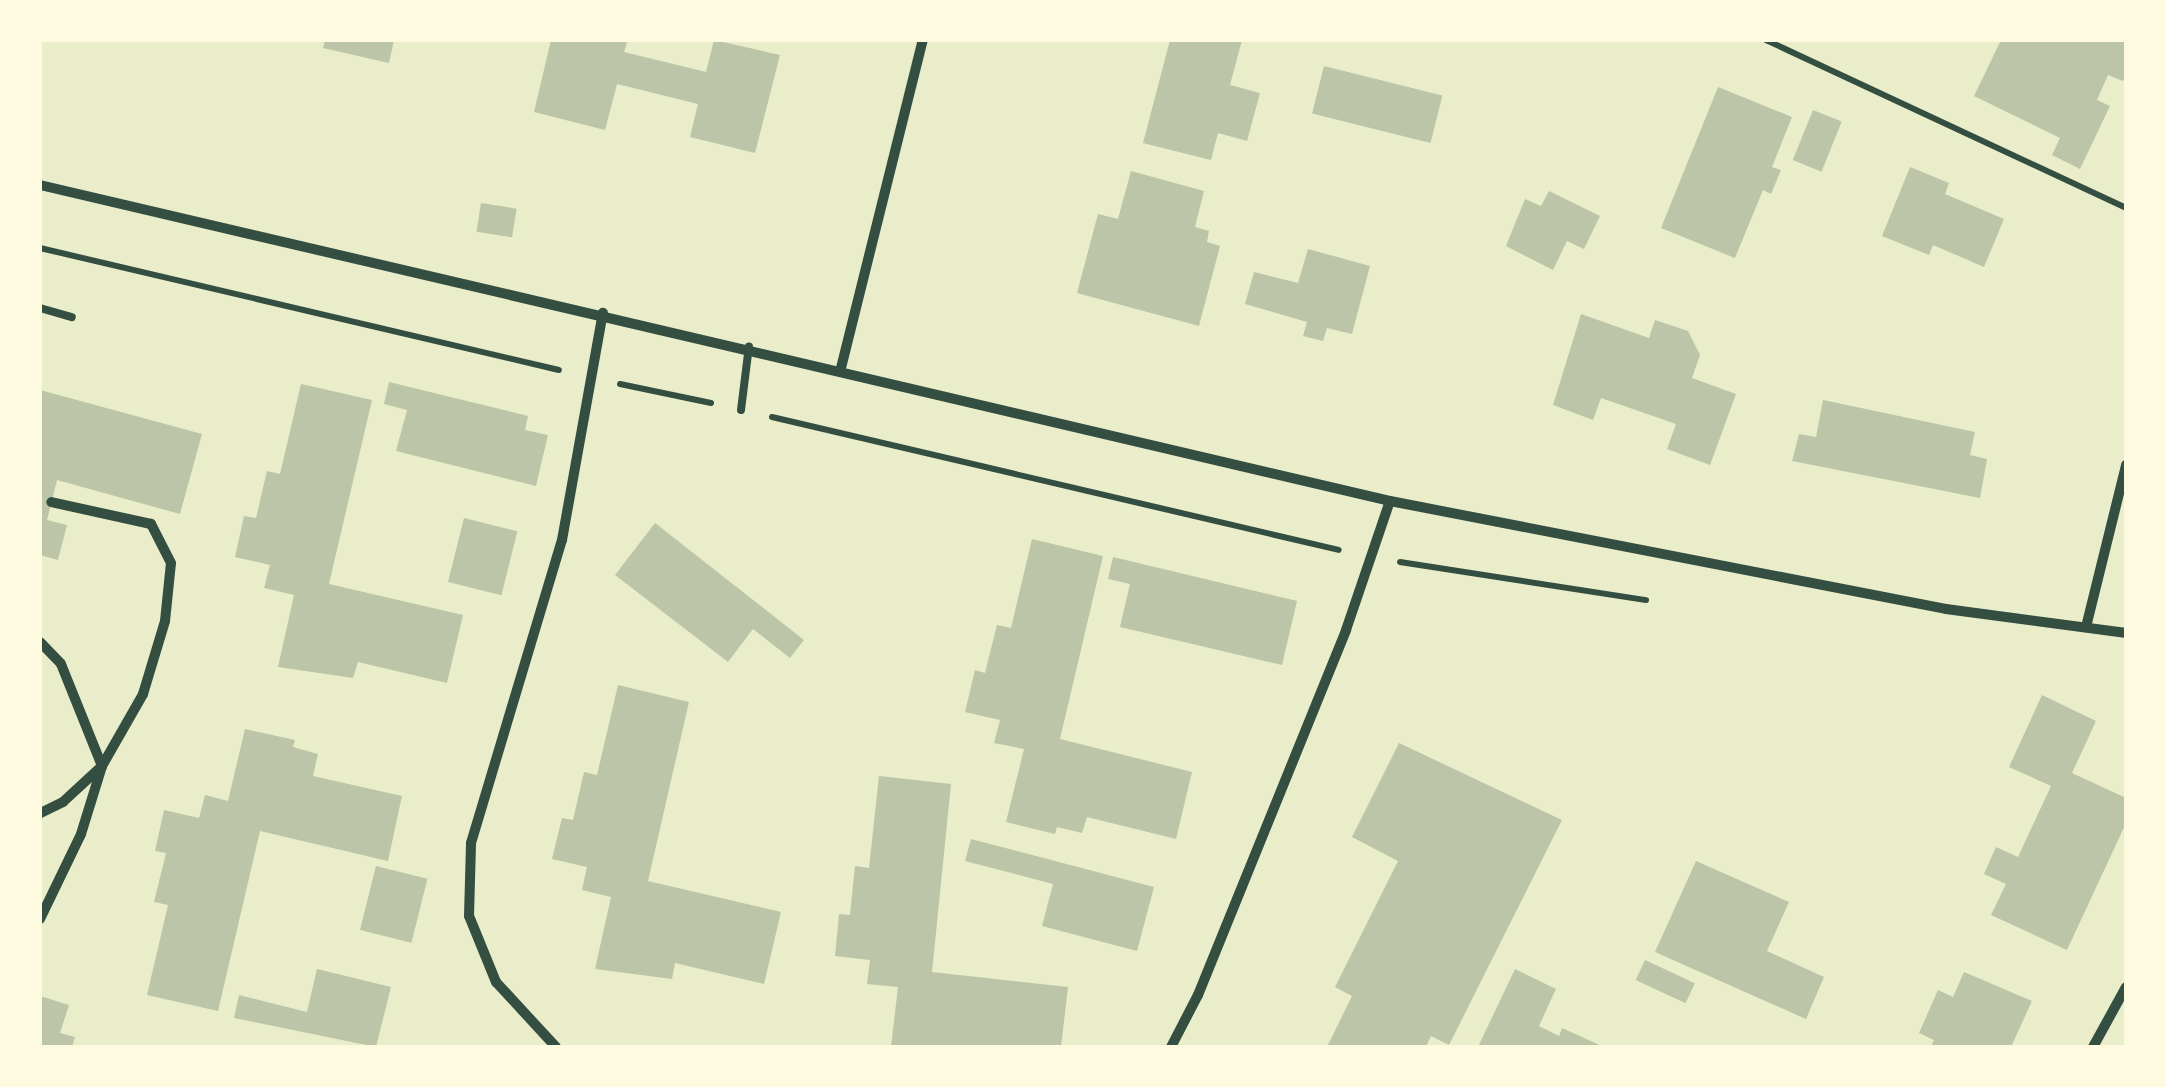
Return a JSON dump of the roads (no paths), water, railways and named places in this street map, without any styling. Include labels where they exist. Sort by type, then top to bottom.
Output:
[{"type":"street","points":[[841,368],[923,40]]},
{"type":"street","points":[[40,185],[749,346],[1390,501],[1946,609],[2126,632]]},
{"type":"street","points":[[556,1047],[496,982],[469,916],[471,842],[562,540],[603,313]]},
{"type":"street","points":[[2086,627],[2126,465]]},
{"type":"street","points":[[1171,1047],[1198,995],[1373,558],[1390,501]]},
{"type":"street","points":[[40,919],[81,834],[102,766],[143,694],[166,621],[171,563],[151,524],[51,502]]},
{"type":"street","points":[[40,642],[61,664],[102,766]]},
{"type":"street","points":[[40,813],[63,802],[102,766]]},
{"type":"street","points":[[2092,1047],[2126,987]]},
{"type":"lane","points":[[40,308],[72,317]]},
{"type":"lane","points":[[741,410],[749,346]]}]
